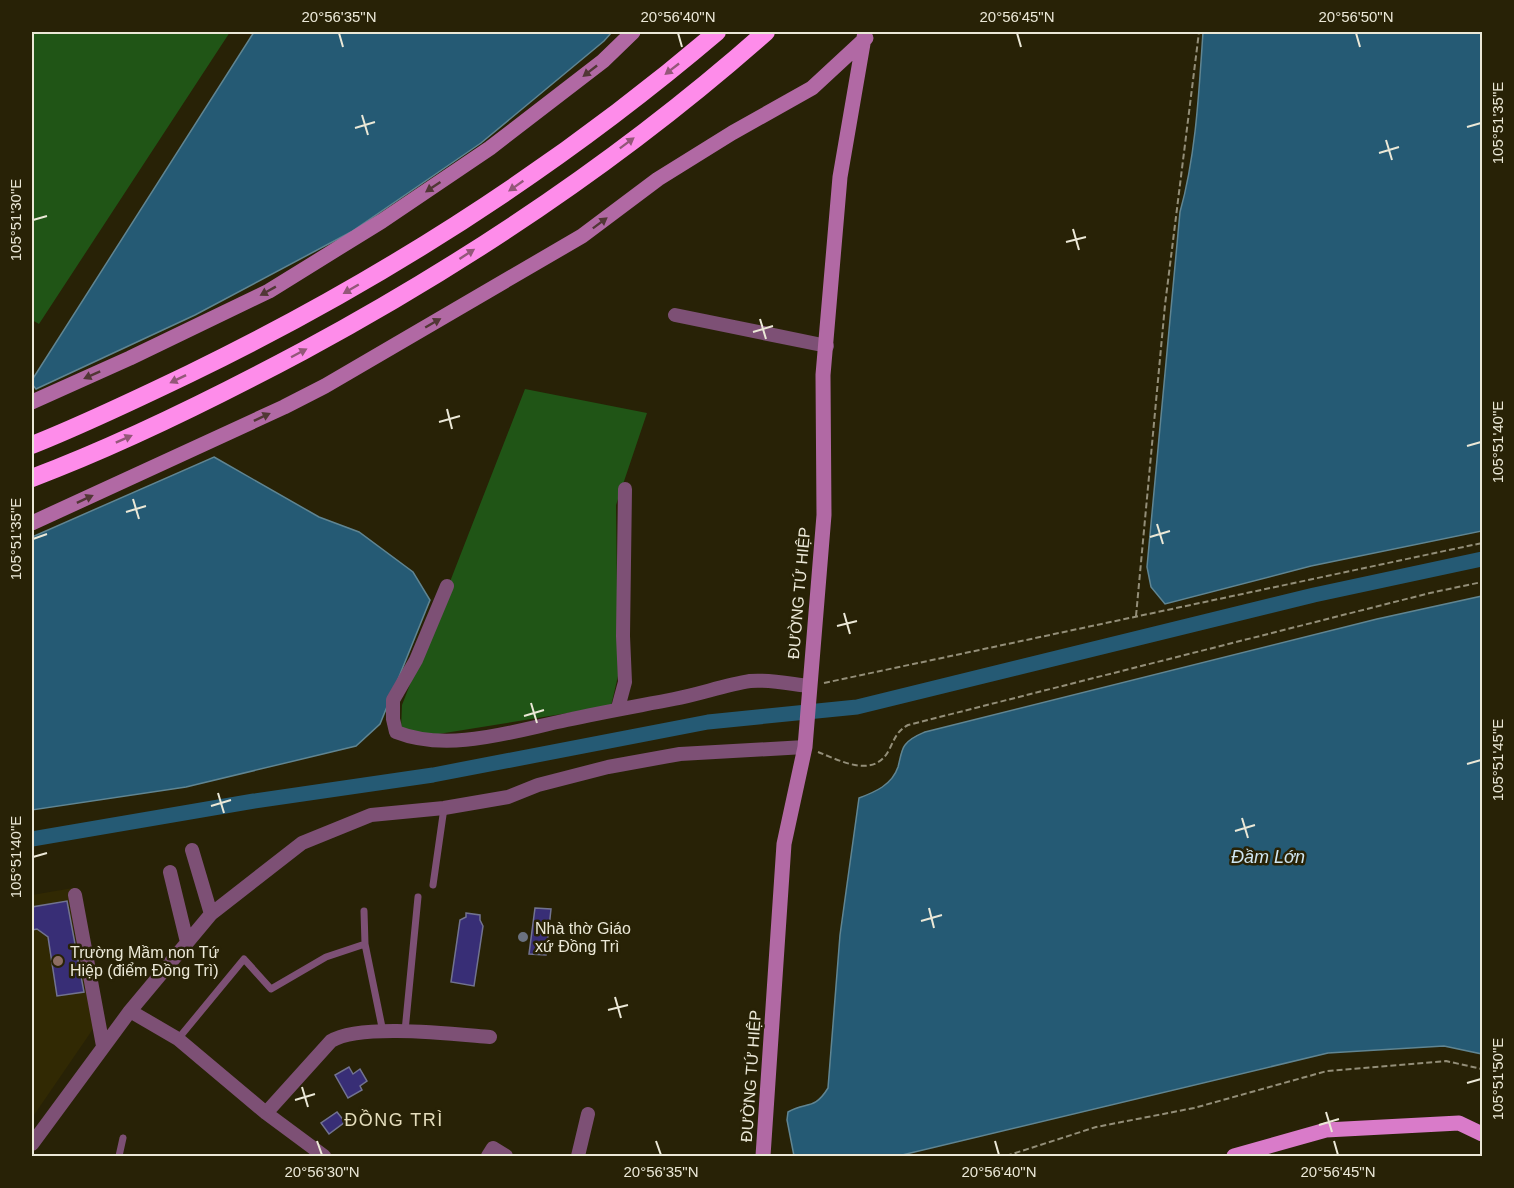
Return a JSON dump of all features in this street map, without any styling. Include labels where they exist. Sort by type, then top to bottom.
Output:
[{"type":"highway","points":[[32,445],[152,392],[258,341],[416,251],[497,199],[585,137],[717,32]]},
{"type":"highway","points":[[32,478],[165,421],[249,380],[360,320],[434,276],[557,195],[617,151],[710,81],[766,32]]},
{"type":"main road","points":[[1234,1156],[1326,1130],[1459,1124],[1482,1134]]},
{"type":"street","points":[[32,402],[269,291],[382,221],[490,148],[603,61],[633,32]]},
{"type":"street","points":[[32,523],[325,386],[582,236],[658,179],[732,133],[812,88],[868,34]]},
{"type":"street","name":"ĐƯỜNG TỨ HIỆP","points":[[763,1156],[784,844],[806,742],[824,515],[823,375],[840,177],[868,34]]},
{"type":"street","points":[[675,315],[827,346]]},
{"type":"street","points":[[618,708],[625,682],[623,636],[625,489]]},
{"type":"street","points":[[447,586],[416,660],[393,700],[396,732],[414,739],[468,739],[502,734],[752,681],[809,686]]},
{"type":"street","points":[[32,1144],[130,1011],[211,914],[302,843],[371,815],[444,808],[508,797],[538,785],[608,767],[680,754],[806,742]]},
{"type":"street","points":[[192,850],[211,914]]},
{"type":"street","points":[[170,872],[187,942]]},
{"type":"street","points":[[75,895],[103,1046]]},
{"type":"street","points":[[130,1011],[178,1039],[266,1113],[324,1156]]},
{"type":"street","points":[[266,1113],[331,1041],[341,1035],[405,1031],[490,1037]]},
{"type":"street","points":[[578,1156],[588,1114]]},
{"type":"street","points":[[488,1156],[493,1148],[506,1156]]},
{"type":"lane","points":[[433,885],[444,808]]},
{"type":"lane","points":[[405,1031],[418,897]]},
{"type":"lane","points":[[364,911],[366,944],[383,1032]]},
{"type":"lane","points":[[178,1039],[244,959],[271,989],[326,957],[366,944]]},
{"type":"lane","points":[[119,1156],[123,1138]]},
{"type":"path","points":[[1136,616],[1165,305],[1199,32]]},
{"type":"path","points":[[809,686],[1482,543]]},
{"type":"path","points":[[806,742],[844,763],[872,766],[882,761],[899,730],[908,725],[1430,592],[1482,582]]},
{"type":"path","points":[[1006,1156],[1096,1127],[1194,1108],[1327,1071],[1446,1061],[1482,1069]]},
{"type":"shaded area","name":"Trường Mầm non Tứ Hiệp (điểm Đồng Trì)","points":[[73,888],[95,1026],[32,1118],[32,895]]},
{"type":"green space","points":[[32,32],[230,32],[39,324],[32,320]]},
{"type":"green space","points":[[525,389],[647,413],[616,505],[618,676],[611,706],[426,736],[401,729],[402,705]]},
{"type":"water","points":[[254,32],[612,32],[481,143],[351,232],[195,315],[36,389],[32,380]]},
{"type":"water","points":[[1203,32],[1482,32],[1482,531],[1311,566],[1165,604],[1151,587],[1147,567],[1180,212],[1193,146]]},
{"type":"water","points":[[214,457],[319,517],[359,532],[413,572],[430,600],[380,724],[356,746],[186,787],[32,810],[32,537]]},
{"type":"water","name":"Đầm Lớn","points":[[1482,596],[1482,1054],[1444,1046],[1328,1053],[898,1156],[794,1156],[787,1120],[788,1112],[814,1103],[828,1088],[840,935],[859,798],[877,790],[892,779],[909,740],[925,732],[1377,619]]},
{"type":"building","points":[[67,901],[84,992],[57,996],[48,937],[37,929],[32,930],[32,907]]},
{"type":"building","points":[[535,908],[551,909],[546,955],[529,954]]},
{"type":"building","points":[[466,913],[480,915],[483,926],[474,986],[451,982],[460,920],[466,917]]},
{"type":"building","points":[[349,1067],[353,1074],[360,1069],[367,1081],[360,1086],[362,1090],[348,1098],[335,1075]]},
{"type":"building","points":[[337,1112],[345,1122],[329,1134],[321,1123]]},
{"type":"waterway","points":[[32,839],[254,801],[433,775],[708,722],[857,707],[1314,595],[1482,559]]},
{"type":"place","name":"Nhà thờ Giáo xứ Đồng Trì","points":[[523,937]]},
{"type":"place","name":"Trường Mầm non Tứ Hiệp (điểm Đồng Trì)","points":[[58,961]]},
{"type":"district","name":"ĐỒNG TRÌ","points":[[394,1120]]}]
